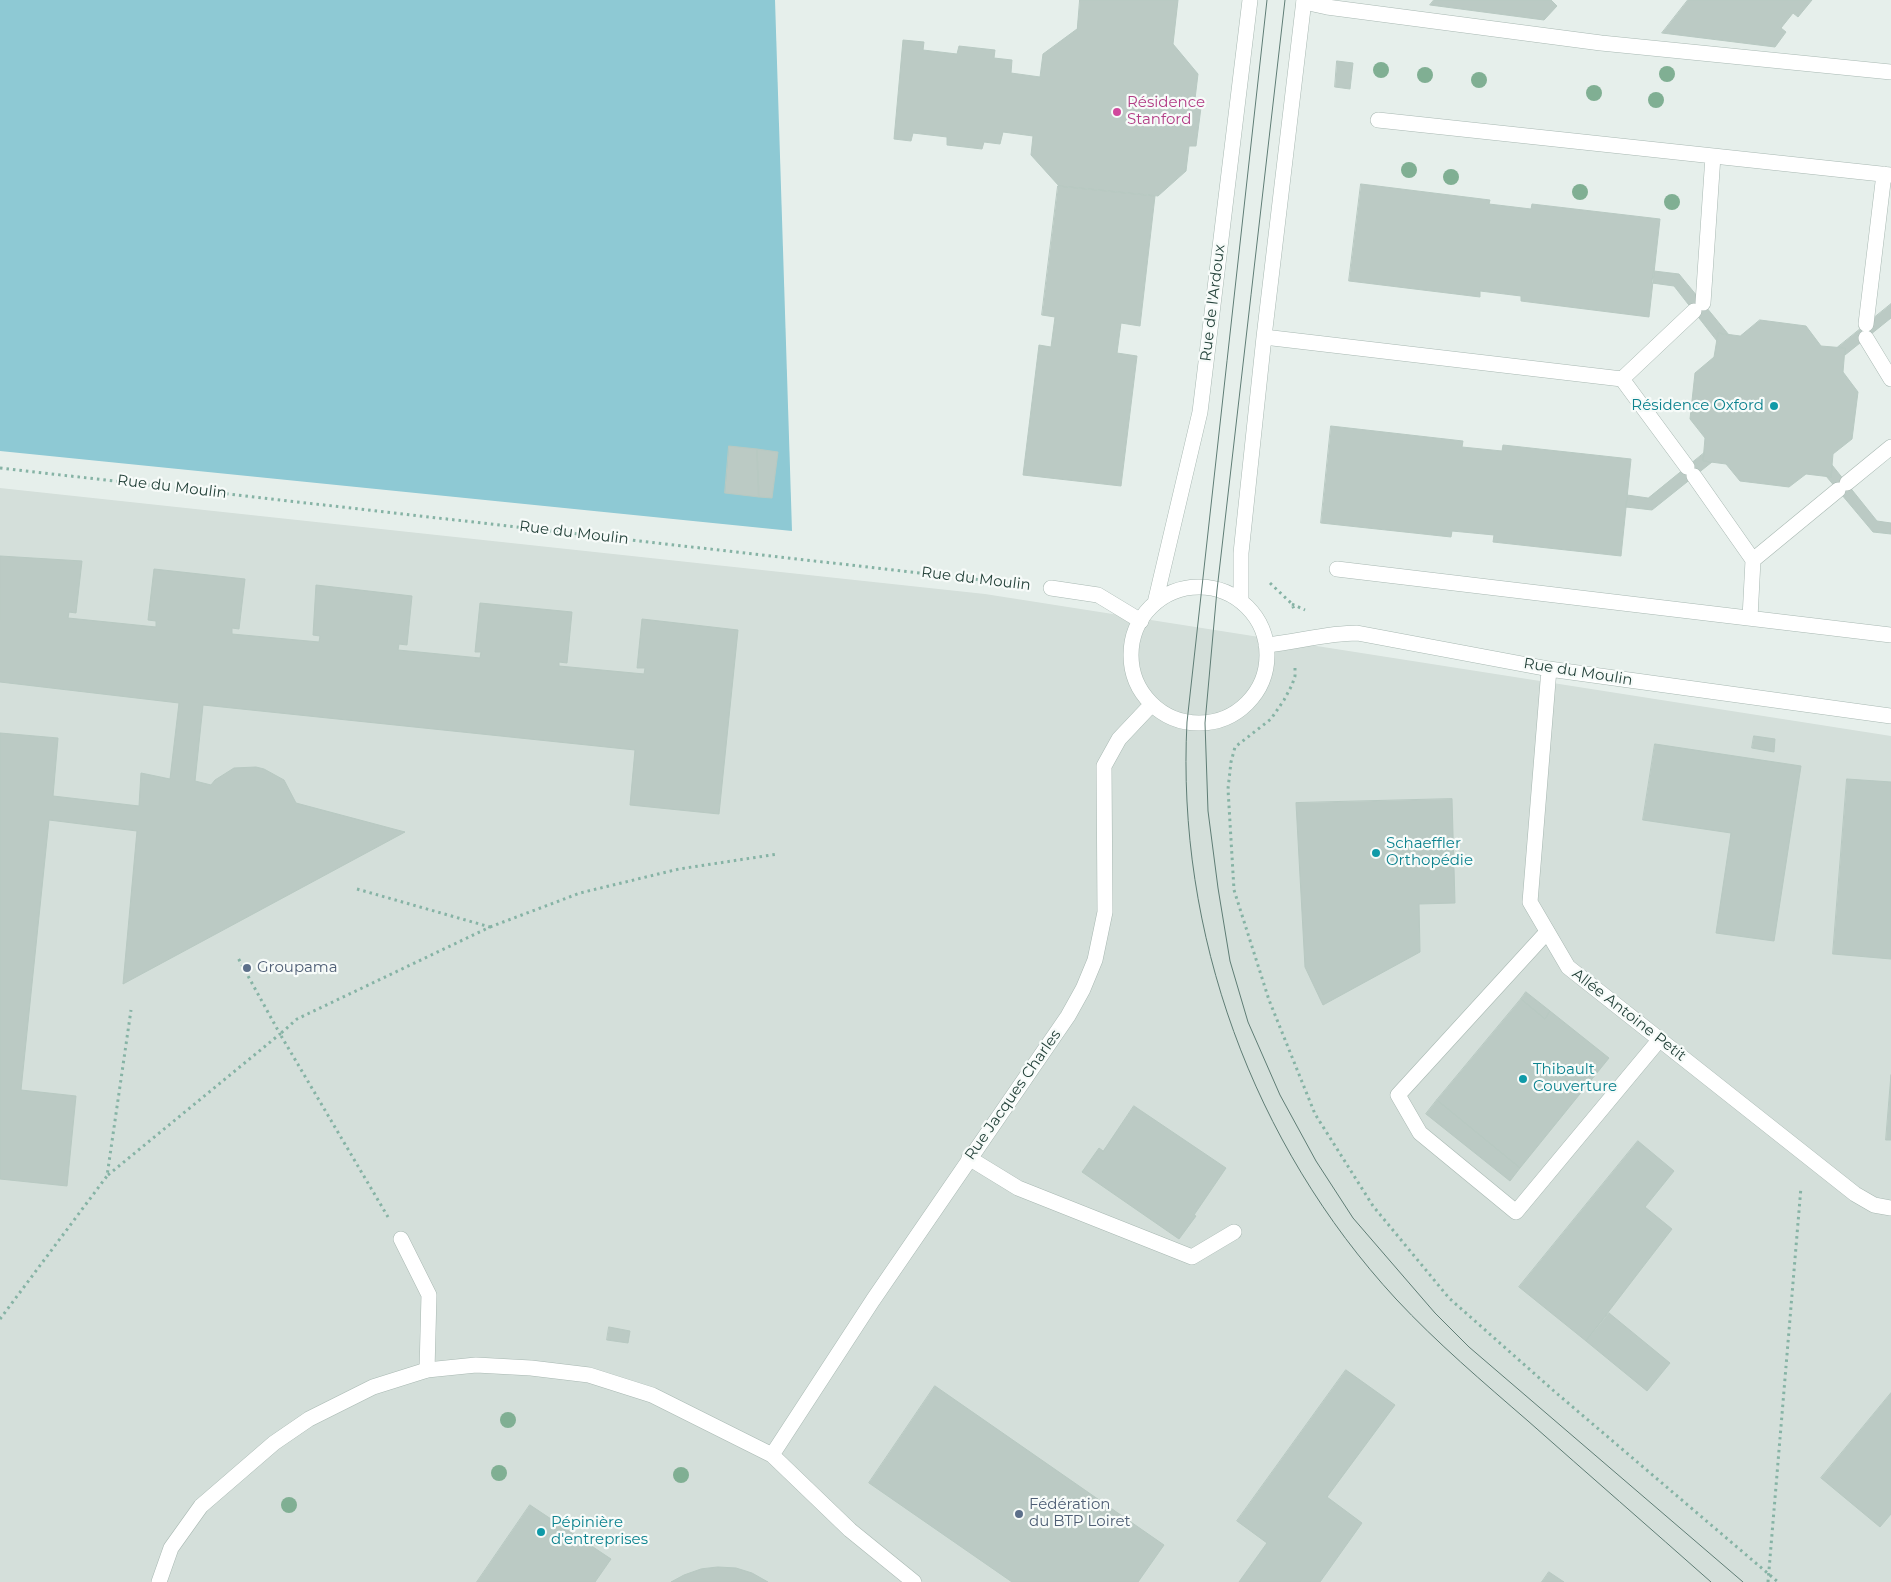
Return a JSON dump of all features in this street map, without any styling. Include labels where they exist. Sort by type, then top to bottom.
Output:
[{"type":"street","name":"Rue de l'Ardoux","points":[[1155,603],[1200,412],[1250,0]]},
{"type":"street","points":[[1241,601],[1241,553],[1264,337],[1304,1],[1327,7],[1601,43],[1891,72]]},
{"type":"street","points":[[1378,120],[1888,174],[1866,331],[1891,380]]},
{"type":"street","points":[[1622,379],[1699,307],[1713,156]]},
{"type":"street","points":[[1264,337],[1622,379],[1753,560],[1750,618]]},
{"type":"street","points":[[1753,560],[1891,447]]},
{"type":"street","points":[[1337,569],[1891,635]]},
{"type":"street","name":"Rue du Moulin","points":[[1050,588],[1098,595],[1140,621]]},
{"type":"street","points":[[1212,588],[1241,601],[1262,628],[1266,645],[1266,667],[1258,688],[1245,705],[1226,718],[1205,723],[1187,722],[1162,712],[1152,704],[1141,690],[1133,674],[1131,656],[1133,638],[1140,621],[1155,603],[1169,594],[1185,589],[1212,588]]},
{"type":"street","name":"Rue du Moulin","points":[[1266,645],[1295,642],[1340,633],[1357,633],[1549,669],[1891,716]]},
{"type":"street","name":"Allée Antoine Petit","points":[[1549,669],[1530,902],[1568,967],[1855,1194],[1874,1205],[1891,1208]]},
{"type":"street","name":"Rue Jacques Charles","points":[[772,1455],[873,1300],[1068,1016],[1083,989],[1096,960],[1105,912],[1104,766],[1111,750],[1119,739],[1152,704]]},
{"type":"street","points":[[1547,932],[1398,1095],[1420,1133],[1516,1212],[1660,1039]]},
{"type":"street","points":[[969,1158],[1018,1188],[1192,1258],[1234,1232]]},
{"type":"street","points":[[400,1239],[428,1295],[427,1370]]},
{"type":"street","points":[[159,1582],[171,1548],[201,1506],[274,1443],[309,1419],[373,1387],[427,1370],[476,1365],[531,1368],[589,1375],[652,1395],[772,1455],[850,1530],[914,1582]]},
{"type":"path","name":"Rue du Moulin","points":[[0,468],[1050,588]]},
{"type":"path","points":[[1268,575],[1269,582],[1292,604],[1309,612]]},
{"type":"path","points":[[1292,604],[1293,608]]},
{"type":"path","points":[[1295,676],[1301,672]]},
{"type":"path","points":[[0,1319],[108,1176],[297,1019],[490,927],[580,893],[679,869],[778,854]]},
{"type":"path","points":[[356,889],[490,927]]},
{"type":"path","points":[[237,956],[280,1034],[400,1239]]},
{"type":"path","points":[[108,1176],[131,1010]]},
{"type":"path","points":[[1768,1582],[1803,1152]]},
{"type":"shaded area","points":[[0,488],[985,594],[1891,736],[1891,1582],[0,1582]]},
{"type":"water","points":[[0,0],[775,0],[792,531],[0,451]]},
{"type":"building","points":[[1080,0],[1178,0],[1173,44],[1198,74],[1195,99],[1202,100],[1196,146],[1189,146],[1186,171],[1158,196],[1059,186],[1031,155],[1033,136],[1003,132],[1000,144],[984,142],[982,149],[947,145],[947,137],[913,133],[911,141],[894,139],[903,40],[924,42],[923,50],[957,54],[959,46],[995,50],[994,58],[1012,60],[1011,73],[1040,77],[1043,54],[1077,29]]},
{"type":"building","points":[[1434,0],[1551,0],[1557,6],[1544,20],[1430,5]]},
{"type":"building","points":[[1688,0],[1812,0],[1798,17],[1793,13],[1781,28],[1786,32],[1775,47],[1662,33]]},
{"type":"building","points":[[1337,61],[1353,63],[1350,89],[1335,87]]},
{"type":"building","points":[[1361,184],[1490,200],[1489,204],[1531,209],[1532,204],[1660,219],[1649,317],[1521,301],[1521,296],[1480,291],[1480,297],[1349,281]]},
{"type":"building","points":[[1058,186],[1155,196],[1140,326],[1121,323],[1117,353],[1137,356],[1121,486],[1023,475],[1039,345],[1051,347],[1055,317],[1042,315]]},
{"type":"building","points":[[1654,271],[1679,274],[1729,335],[1718,333],[1717,341],[1674,286],[1652,283]]},
{"type":"building","points":[[1891,304],[1891,318],[1845,355],[1845,348],[1838,347]]},
{"type":"building","name":"Résidence Oxford","points":[[1760,320],[1806,326],[1821,346],[1845,348],[1843,372],[1858,392],[1852,439],[1833,454],[1831,477],[1806,474],[1789,487],[1740,481],[1726,464],[1703,461],[1705,438],[1690,419],[1695,373],[1714,357],[1718,333],[1740,336]]},
{"type":"building","points":[[1331,426],[1463,441],[1462,447],[1502,451],[1503,445],[1631,459],[1621,556],[1493,542],[1494,535],[1452,531],[1451,537],[1321,523]]},
{"type":"building","points":[[729,446],[757,449],[759,497],[725,493]]},
{"type":"building","points":[[757,449],[778,452],[772,498],[759,497]]},
{"type":"building","points":[[1704,453],[1703,461],[1712,462],[1652,510],[1626,507],[1627,495],[1648,498]]},
{"type":"building","points":[[1832,465],[1877,521],[1891,523],[1891,534],[1873,532],[1826,476],[1831,477]]},
{"type":"building","points":[[0,556],[82,561],[76,613],[69,612],[68,618],[156,627],[156,621],[148,620],[154,569],[245,579],[239,629],[232,628],[232,634],[319,642],[320,636],[313,635],[316,585],[412,596],[407,645],[399,644],[398,650],[480,658],[481,652],[475,652],[480,603],[572,612],[567,663],[559,662],[559,666],[644,674],[645,668],[637,668],[642,619],[738,630],[719,814],[630,805],[635,750],[203,705],[195,781],[211,785],[215,780],[234,768],[256,767],[264,769],[284,780],[296,803],[405,832],[123,984],[137,831],[49,820],[21,1090],[76,1096],[67,1186],[0,1179],[0,733],[58,738],[53,796],[139,806],[141,773],[170,779],[179,703],[0,682]]},
{"type":"building","points":[[1754,736],[1775,739],[1774,752],[1752,748]]},
{"type":"building","points":[[1655,744],[1801,766],[1774,941],[1716,933],[1731,833],[1643,820]]},
{"type":"building","points":[[1847,779],[1891,782],[1891,959],[1833,954]]},
{"type":"building","name":"Schaeffler Orthopédie","points":[[1452,799],[1455,903],[1419,904],[1420,952],[1323,1005],[1305,967],[1296,803]]},
{"type":"building","points":[[1526,992],[1550,1011],[1545,1019],[1521,999]]},
{"type":"building","name":"Thibault Couverture","points":[[1521,999],[1545,1019],[1550,1011],[1609,1058],[1520,1168],[1437,1100]]},
{"type":"building","points":[[1891,1075],[1891,1140],[1886,1140]]},
{"type":"building","points":[[1437,1100],[1520,1168],[1510,1181],[1426,1114]]},
{"type":"building","points":[[1134,1106],[1226,1168],[1179,1239],[1082,1172],[1099,1148],[1103,1151]]},
{"type":"building","points":[[1638,1141],[1674,1171],[1645,1207],[1672,1229],[1586,1341],[1519,1287]]},
{"type":"building","points":[[1609,1313],[1670,1363],[1647,1391],[1586,1341]]},
{"type":"building","points":[[609,1327],[630,1331],[628,1343],[607,1340]]},
{"type":"building","points":[[1346,1370],[1395,1405],[1327,1497],[1362,1523],[1320,1582],[1239,1582],[1267,1543],[1237,1521]]},
{"type":"building","points":[[935,1386],[1164,1545],[1138,1582],[1012,1582],[869,1483]]},
{"type":"building","points":[[1891,1393],[1891,1514],[1880,1527],[1821,1478]]},
{"type":"building","name":"Pépinière d'entreprises","points":[[530,1505],[611,1559],[595,1582],[477,1582]]},
{"type":"building","points":[[718,1567],[736,1568],[752,1573],[768,1582],[671,1582],[701,1569]]},
{"type":"building","points":[[1549,1572],[1564,1582],[1542,1582]]},
{"type":"tram line","points":[[1267,0],[1187,722],[1187,801],[1195,879],[1211,956],[1234,1032],[1264,1104],[1301,1173],[1346,1238],[1396,1299],[1444,1347],[1711,1582]]},
{"type":"tram line","points":[[1285,0],[1217,590],[1205,723],[1208,811],[1230,961],[1248,1022],[1280,1095],[1316,1161],[1353,1218],[1435,1313],[1469,1347],[1743,1582]]},
{"type":"place","name":"Résidence Stanford","points":[[1117,112]]},
{"type":"place","name":"Résidence Oxford","points":[[1774,406]]},
{"type":"place","name":"Schaeffler Orthopédie","points":[[1376,853]]},
{"type":"place","name":"Groupama","points":[[247,968]]},
{"type":"place","name":"Thibault Couverture","points":[[1523,1079]]},
{"type":"place","name":"Fédération du BTP Loiret","points":[[1019,1514]]},
{"type":"place","name":"Pépinière d'entreprises","points":[[541,1532]]}]
